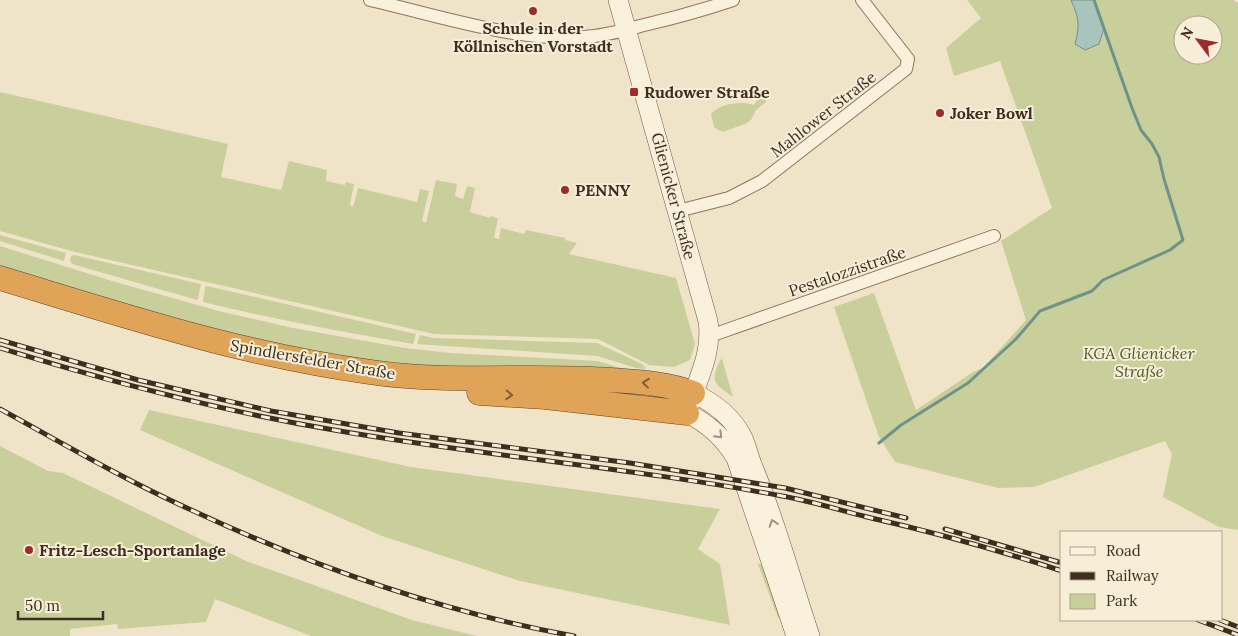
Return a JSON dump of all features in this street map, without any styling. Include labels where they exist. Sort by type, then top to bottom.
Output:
[{"type":"highway","name":"Spindlersfelder Straße","points":[[0,278],[175,331],[268,354],[370,373],[448,379],[583,378],[648,382],[678,388],[690,403]]},
{"type":"highway","name":"Spindlersfelder Straße","points":[[0,292],[171,344],[267,366],[360,383],[545,397],[690,403]]},
{"type":"main road","name":"Glienicker Straße","points":[[618,0],[708,321],[710,336],[704,366],[690,403]]},
{"type":"main road","points":[[690,403],[711,401],[729,419],[743,438],[810,636]]},
{"type":"main road","points":[[690,403],[725,441],[736,458],[796,636]]},
{"type":"street","points":[[370,0],[528,35],[586,37],[626,30],[703,10],[733,0]]},
{"type":"street","name":"Mahlower Straße","points":[[678,211],[729,198],[762,181],[906,69],[908,59],[862,0]]},
{"type":"street","name":"Pestalozzistraße","points":[[710,336],[994,236]]},
{"type":"green space","name":"KGA Glienicker Straße","points":[[967,0],[1233,0],[1238,3],[1238,530],[1219,527],[1163,497],[1172,454],[1165,441],[1034,487],[998,488],[895,462],[879,437],[834,307],[874,293],[916,410],[973,372],[983,368],[1026,320],[1001,241],[1052,208],[1000,61],[954,76],[946,48],[981,18]]},
{"type":"green space","points":[[0,92],[228,144],[221,177],[281,190],[289,161],[327,170],[326,181],[345,185],[346,182],[354,184],[350,205],[353,207],[358,188],[417,202],[420,189],[429,191],[422,221],[426,223],[436,180],[457,184],[455,196],[463,199],[467,186],[475,188],[470,212],[490,218],[490,216],[498,218],[494,238],[499,239],[501,228],[524,234],[526,230],[565,238],[565,240],[577,243],[569,254],[676,278],[695,344],[690,360],[674,367],[649,365],[598,339],[434,334],[75,252],[0,231]]},
{"type":"green space","points":[[760,96],[765,97],[766,102],[756,110],[751,120],[722,132],[714,127],[711,114],[715,110],[731,104],[743,103],[754,105]]},
{"type":"green space","points":[[0,235],[66,253],[64,261],[0,241]]},
{"type":"green space","points":[[0,246],[112,281],[219,311],[293,328],[405,348],[451,353],[598,361],[634,372],[385,365],[197,330],[0,272]]},
{"type":"green space","points":[[74,255],[201,284],[198,299],[72,264],[70,261],[71,256]]},
{"type":"green space","points":[[205,287],[416,334],[413,344],[307,325],[229,308],[203,302]]},
{"type":"green space","points":[[420,335],[434,338],[597,343],[642,364],[646,368],[636,368],[597,356],[417,344]]},
{"type":"green space","points":[[722,359],[733,397],[716,382],[715,374]]},
{"type":"green space","points":[[149,410],[411,467],[720,509],[698,549],[720,564],[730,625],[520,581],[382,536],[140,430]]},
{"type":"green space","points":[[0,446],[48,471],[63,473],[246,561],[412,620],[477,636],[311,636],[215,599],[206,622],[118,629],[117,624],[70,629],[70,636],[0,636]]},
{"type":"green space","points":[[758,564],[762,564],[780,617],[778,618]]},
{"type":"water","points":[[1071,0],[1094,0],[1104,28],[1099,44],[1085,50],[1075,44],[1078,22]]},
{"type":"waterway","points":[[879,443],[901,425],[968,383],[1016,339],[1040,311],[1092,291],[1103,280],[1170,250],[1183,240],[1159,157],[1141,130],[1094,0]]},
{"type":"railway","points":[[0,340],[138,380],[271,411],[399,433],[630,463],[785,488],[906,518]]},
{"type":"railway","points":[[0,348],[166,395],[334,430],[726,486],[793,498],[965,542],[1060,570]]},
{"type":"railway","points":[[0,409],[140,485],[280,549],[425,600],[524,626],[574,636]]},
{"type":"railway","points":[[945,529],[1060,562]]},
{"type":"railway","points":[[1201,621],[1238,635]]},
{"type":"railway","points":[[1223,621],[1238,627]]},
{"type":"place","name":"Schule in der Köllnischen Vorstadt","points":[[533,11]]},
{"type":"place","name":"Rudower Straße","points":[[634,92]]},
{"type":"place","name":"Joker Bowl","points":[[940,113]]},
{"type":"place","name":"PENNY","points":[[565,190]]},
{"type":"place","name":"Fritz-Lesch-Sportanlage","points":[[29,550]]}]
